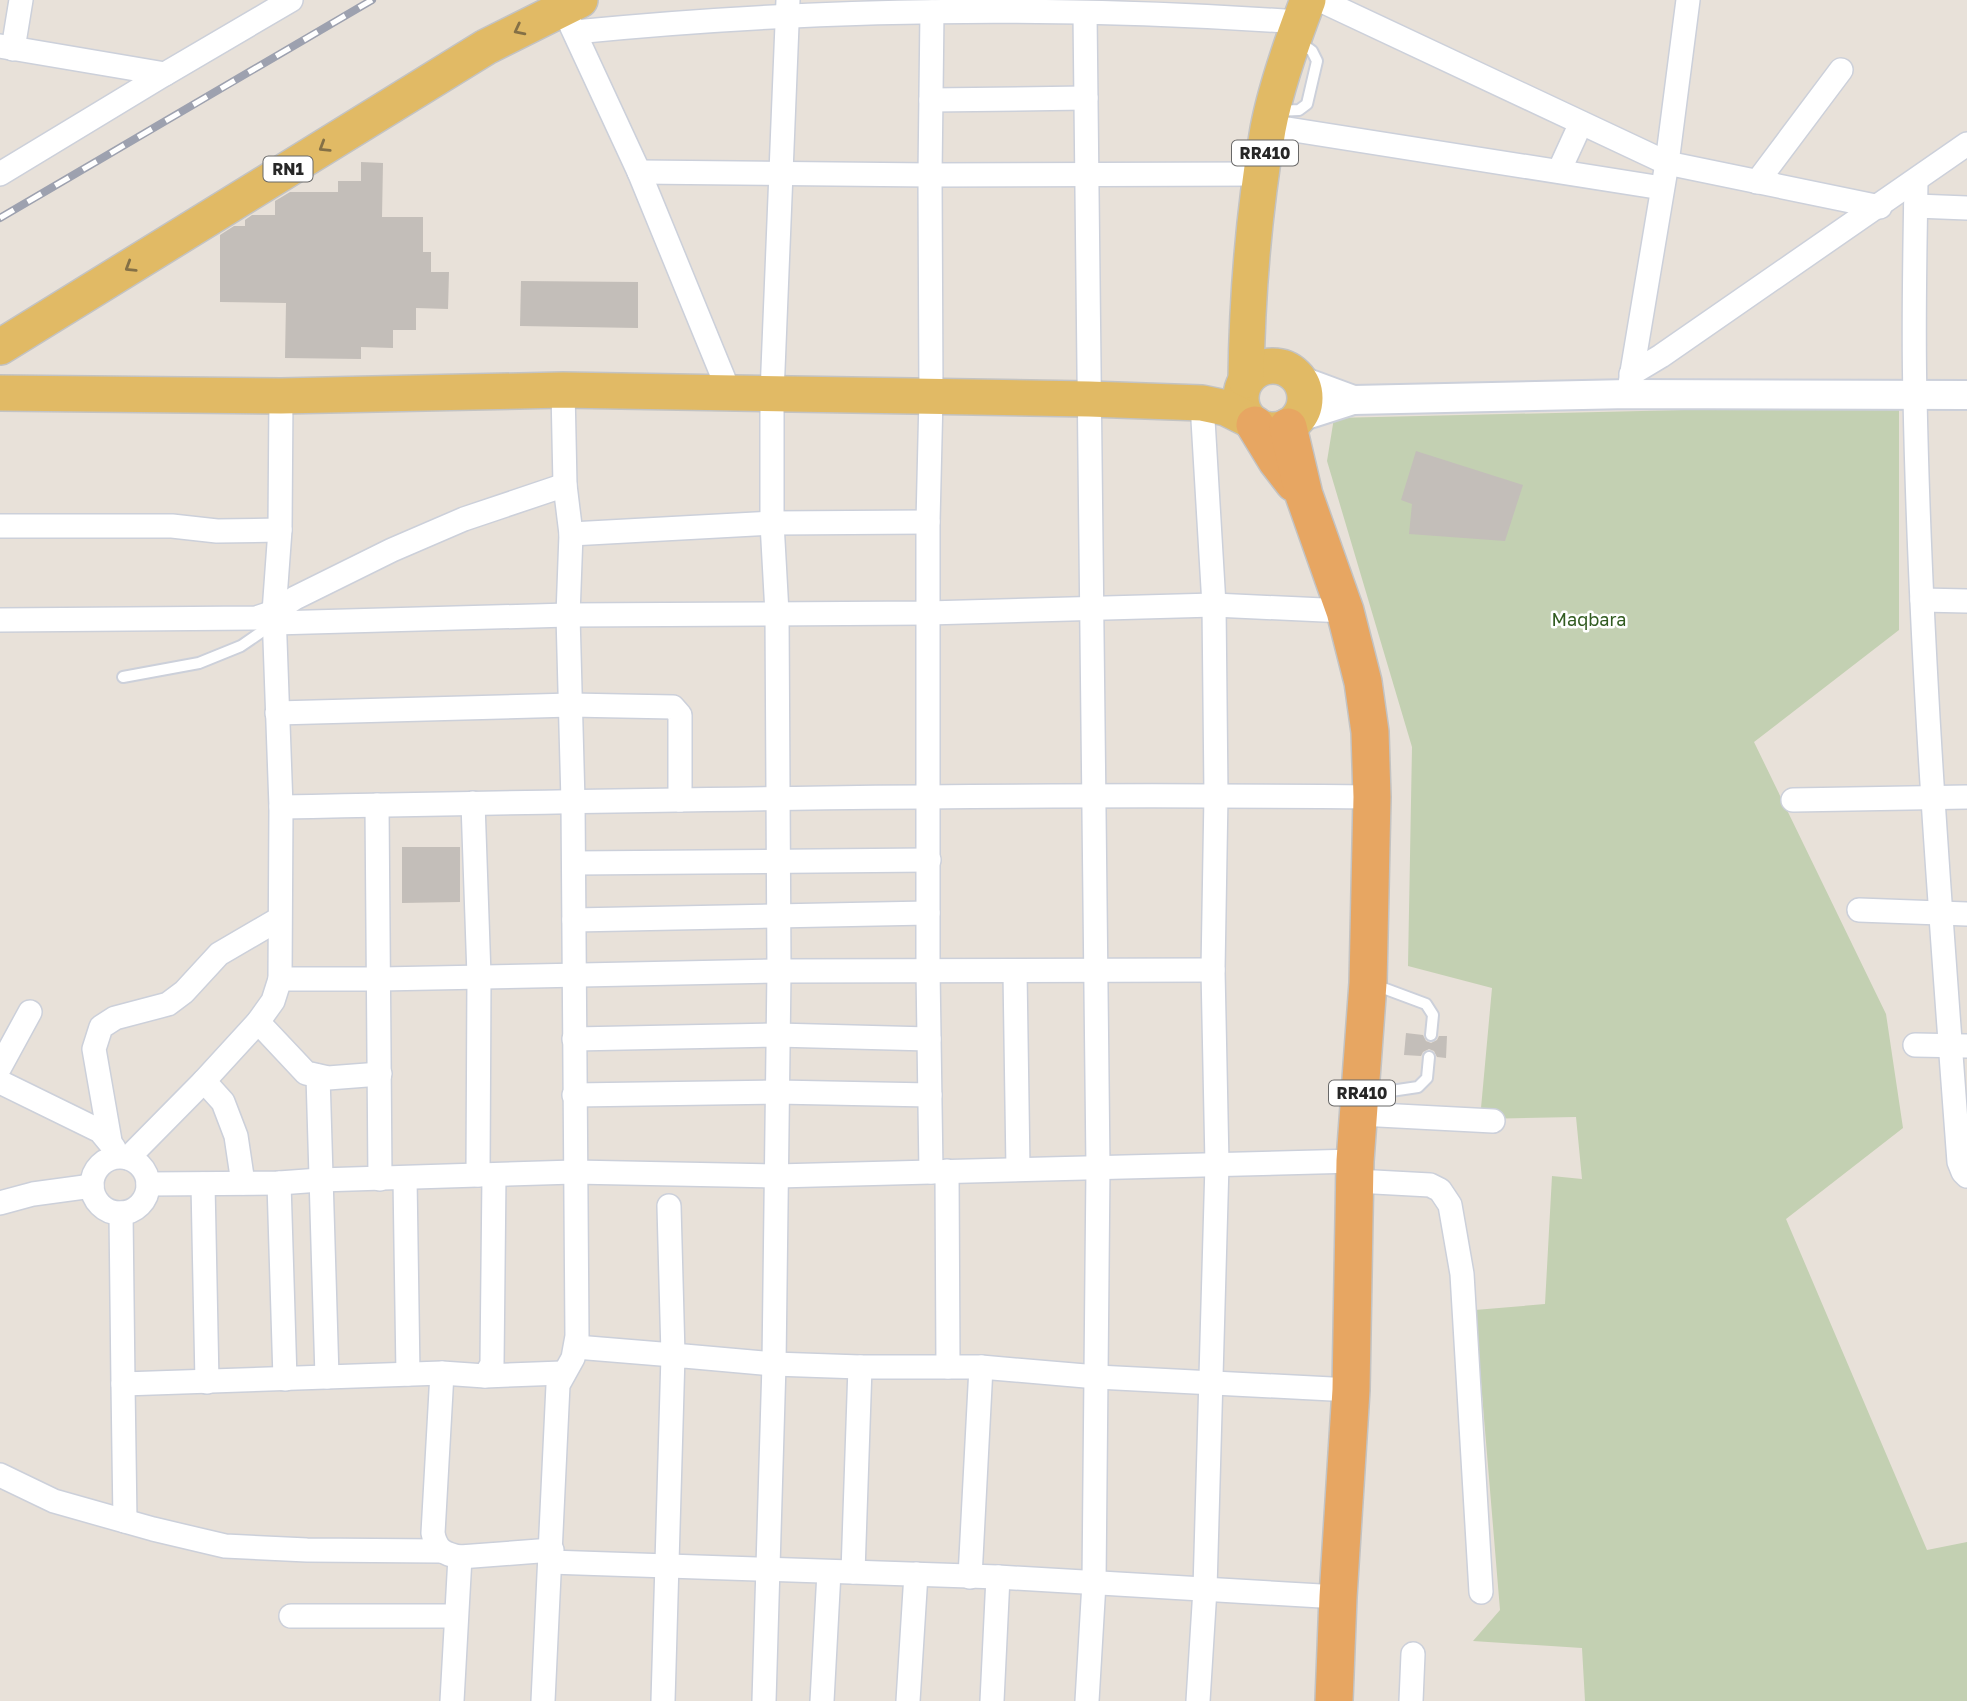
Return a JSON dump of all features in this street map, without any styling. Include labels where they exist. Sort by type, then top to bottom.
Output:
[{"type":"highway","name":"RR410","points":[[1269,400],[1277,461],[1304,495],[1345,611],[1365,694],[1370,732],[1372,797],[1368,983],[1355,1171],[1350,1390],[1334,1701]]},
{"type":"main road","name":"RN1","points":[[0,347],[486,47],[572,13]]},
{"type":"main road","name":"RR410","points":[[1269,400],[1259,339],[1247,311],[1262,174],[1271,119],[1305,15]]},
{"type":"main road","points":[[0,393],[281,396],[564,390],[1202,403],[1269,400]]},
{"type":"street","points":[[21,0],[7,47],[165,74]]},
{"type":"street","points":[[0,174],[291,0]]},
{"type":"street","points":[[1630,384],[1667,163],[1688,0]]},
{"type":"street","points":[[764,1701],[775,1364],[779,971],[777,613],[772,523],[772,394],[788,8]]},
{"type":"street","points":[[730,394],[572,13],[788,8],[1305,15],[1581,122],[1667,163],[1880,207]]},
{"type":"street","points":[[932,12],[928,970],[930,1095],[939,1171],[948,1367]]},
{"type":"street","points":[[1085,13],[1098,1167],[1094,1583],[1087,1701]]},
{"type":"street","points":[[1757,181],[1842,70]]},
{"type":"street","points":[[931,100],[1086,98]]},
{"type":"street","points":[[1271,119],[1662,188]]},
{"type":"street","points":[[1559,171],[1581,122]]},
{"type":"street","points":[[1630,384],[1661,356],[1880,207],[1967,144]]},
{"type":"street","points":[[639,172],[1262,174]]},
{"type":"street","points":[[1916,181],[1914,396],[1922,600],[1940,914],[1959,1045],[1959,1162],[1967,1176]]},
{"type":"street","points":[[1916,206],[1967,208]]},
{"type":"street","points":[[1269,400],[1353,400],[1630,384],[1967,396]]},
{"type":"street","points":[[543,1701],[558,1385],[576,1347],[574,863],[569,615],[571,534],[565,485],[564,390]]},
{"type":"street","points":[[0,1082],[100,1131],[119,1152],[142,1167],[148,1184],[144,1201],[130,1212],[104,1209],[93,1195],[92,1177],[102,1162],[119,1152],[204,1081],[273,1001],[279,979],[281,807],[274,618],[280,530],[281,396]]},
{"type":"street","points":[[1198,1701],[1205,1589],[1217,1164],[1213,970],[1216,795],[1214,605],[1202,403]]},
{"type":"street","points":[[274,618],[335,578],[416,539],[477,514],[565,485]]},
{"type":"street","points":[[571,534],[772,523],[928,522]]},
{"type":"street","points":[[0,526],[172,526],[217,531],[280,530]]},
{"type":"street","points":[[1922,600],[1967,601]]},
{"type":"street","points":[[0,620],[117,617],[233,620],[928,613],[1214,605],[1345,611]]},
{"type":"street","points":[[277,713],[571,705],[673,707],[680,715],[680,800]]},
{"type":"street","points":[[281,807],[1093,796],[1372,797]]},
{"type":"street","points":[[1793,800],[1967,797]]},
{"type":"street","points":[[473,803],[493,1357],[485,1376]]},
{"type":"street","points":[[377,805],[380,1179]]},
{"type":"street","points":[[574,863],[929,860]]},
{"type":"street","points":[[1859,910],[1967,914]]},
{"type":"street","points":[[574,920],[928,913]]},
{"type":"street","points":[[119,1152],[94,1049],[101,1027],[115,1018],[168,1003],[184,992],[219,954],[279,919]]},
{"type":"street","points":[[279,979],[779,971],[1213,970]]},
{"type":"street","points":[[1015,972],[1018,1169]]},
{"type":"street","points":[[0,1066],[30,1012]]},
{"type":"street","points":[[258,1021],[306,1073],[328,1078],[380,1074]]},
{"type":"street","points":[[574,1038],[777,1035],[929,1040]]},
{"type":"street","points":[[1915,1045],[1959,1045]]},
{"type":"street","points":[[318,1076],[327,1377]]},
{"type":"street","points":[[204,1081],[223,1102],[236,1136],[243,1183]]},
{"type":"street","points":[[574,1095],[777,1092],[930,1095]]},
{"type":"street","points":[[1361,1105],[1493,1121]]},
{"type":"street","points":[[148,1184],[279,1183],[574,1172],[777,1176],[1217,1164],[1355,1171],[1430,1185],[1440,1190],[1450,1205],[1459,1251],[1466,1320],[1481,1592]]},
{"type":"street","points":[[405,1178],[408,1374]]},
{"type":"street","points":[[279,1183],[285,1379]]},
{"type":"street","points":[[202,1184],[207,1382]]},
{"type":"street","points":[[0,1204],[33,1194],[92,1186]]},
{"type":"street","points":[[663,1701],[673,1355],[669,1206]]},
{"type":"street","points":[[121,1213],[125,1521]]},
{"type":"street","points":[[576,1347],[775,1364],[981,1367],[1097,1377],[1350,1390]]},
{"type":"street","points":[[853,1572],[860,1367]]},
{"type":"street","points":[[970,1577],[981,1367]]},
{"type":"street","points":[[123,1384],[442,1373],[485,1376],[562,1373]]},
{"type":"street","points":[[442,1373],[433,1533],[450,1554],[456,1616],[452,1701]]},
{"type":"street","points":[[0,1475],[54,1501],[225,1546],[551,1556],[667,1566],[998,1577],[1338,1597]]},
{"type":"street","points":[[821,1701],[829,1572]]},
{"type":"street","points":[[908,1701],[916,1574]]},
{"type":"street","points":[[992,1701],[998,1577]]},
{"type":"street","points":[[291,1616],[456,1616]]},
{"type":"street","points":[[1411,1701],[1413,1654]]},
{"type":"lane","points":[[123,677],[199,663],[241,646],[274,618]]},
{"type":"lane","points":[[1368,983],[1426,1004],[1433,1015],[1431,1035]]},
{"type":"lane","points":[[1361,1105],[1418,1087],[1427,1078],[1429,1057]]},
{"type":"green space","name":"Maqbara","points":[[1899,405],[1899,630],[1754,742],[1886,1014],[1903,1128],[1786,1219],[1927,1550],[1967,1542],[1967,1701],[1585,1701],[1582,1648],[1473,1641],[1500,1610],[1475,1310],[1545,1304],[1552,1176],[1582,1179],[1576,1117],[1480,1119],[1492,988],[1408,966],[1412,747],[1327,461],[1334,418]]},
{"type":"building","points":[[361,162],[383,163],[382,217],[423,217],[423,252],[431,252],[431,272],[449,272],[448,309],[416,308],[416,330],[393,330],[393,348],[361,347],[361,359],[285,358],[286,303],[220,302],[220,235],[234,226],[245,226],[245,220],[252,215],[275,215],[275,201],[290,192],[338,192],[338,181],[361,181]]},
{"type":"building","points":[[521,281],[638,282],[638,328],[520,326]]},
{"type":"building","points":[[1416,451],[1523,485],[1505,541],[1409,534],[1412,504],[1401,500]]},
{"type":"building","points":[[402,847],[460,847],[460,902],[402,903]]},
{"type":"building","points":[[1406,1033],[1423,1035],[1426,1041],[1431,1043],[1439,1036],[1447,1036],[1446,1058],[1437,1057],[1434,1051],[1429,1049],[1421,1056],[1404,1055]]},
{"type":"railway","points":[[0,218],[372,0]]}]
